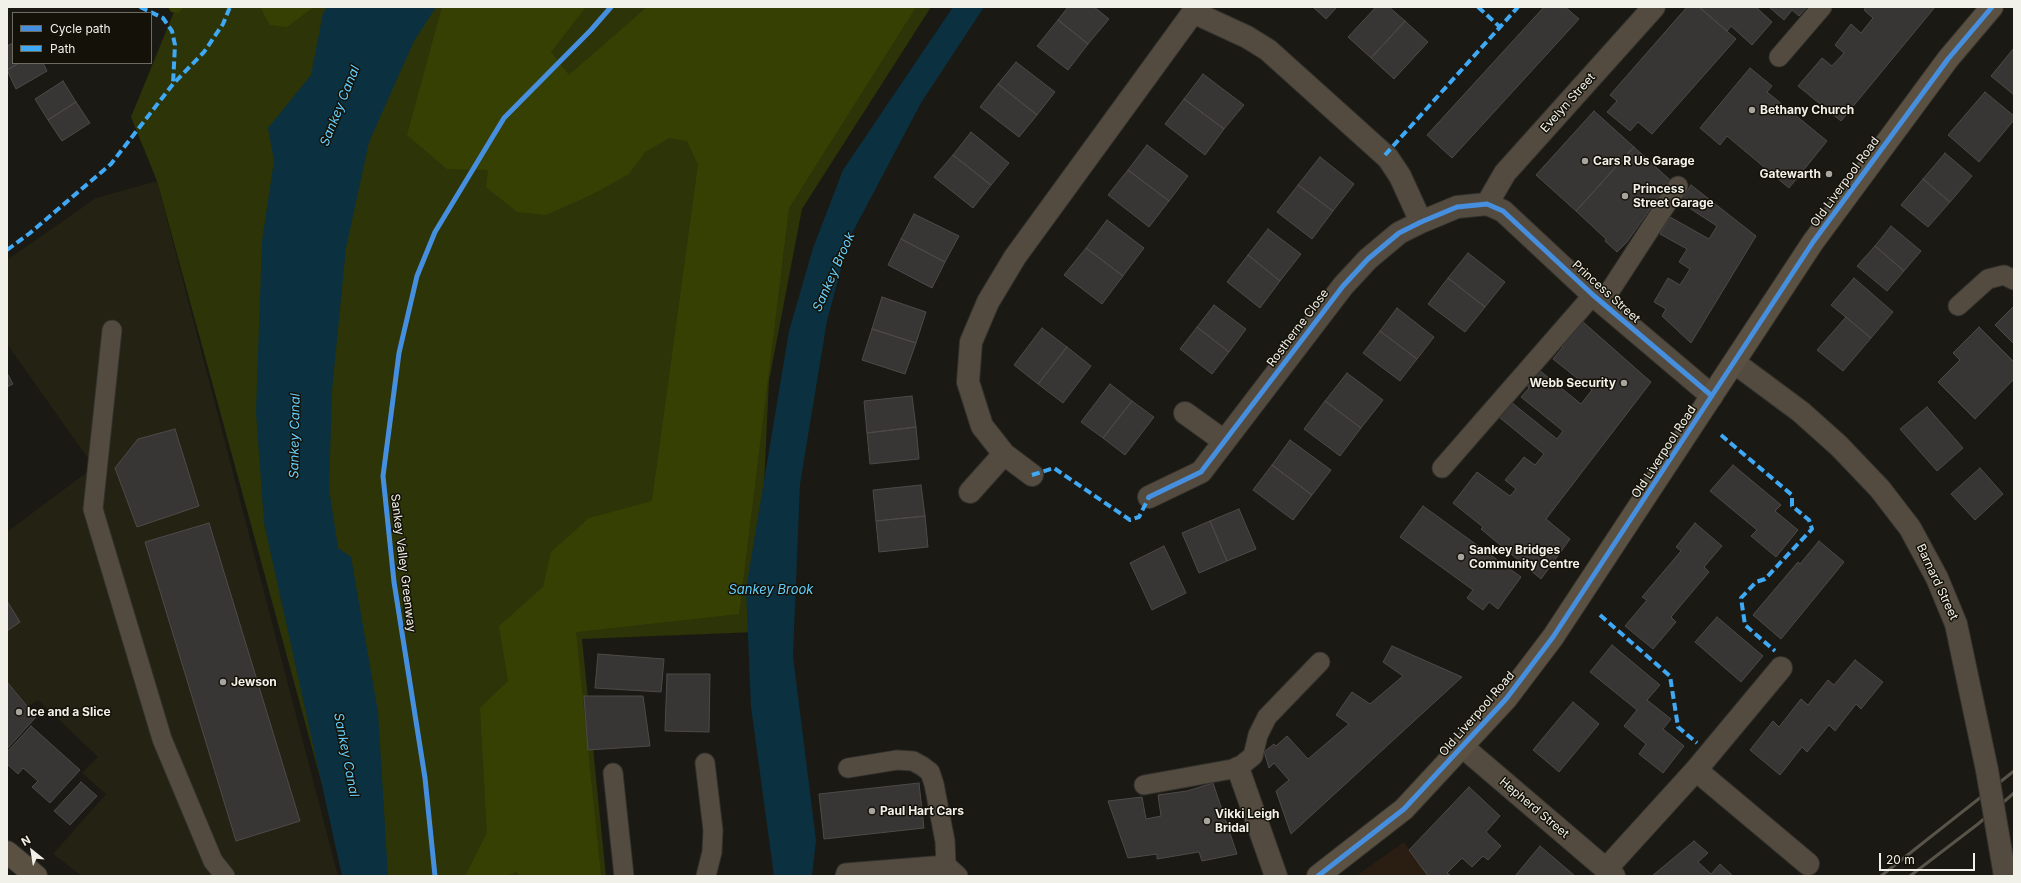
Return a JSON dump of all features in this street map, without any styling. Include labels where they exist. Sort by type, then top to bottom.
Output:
[{"type":"street","name":"Old Liverpool Road","points":[[1318,876],[1404,809],[1506,700],[1553,637],[1735,363],[1774,300],[1813,242],[1948,59],[1992,7]]},
{"type":"street","points":[[1032,475],[1004,454],[982,426],[968,382],[972,342],[988,302],[1015,257],[1195,10],[1247,37],[1268,50],[1388,158],[1400,176],[1421,222]]},
{"type":"street","name":"Evelyn Street","points":[[1487,204],[1505,173],[1644,11]]},
{"type":"street","name":"Rostherne Close","points":[[1149,496],[1201,472],[1343,286],[1368,259],[1399,233],[1421,222],[1457,207],[1487,204]]},
{"type":"street","name":"Princess Street","points":[[1487,204],[1503,212],[1598,299],[1712,396]]},
{"type":"street","name":"Barnard Street","points":[[1735,363],[1801,412],[1839,446],[1880,488],[1910,528],[1937,578],[1956,624],[1987,770],[2005,876]]},
{"type":"street","points":[[1185,413],[1224,441]]},
{"type":"street","points":[[970,492],[1004,454]]},
{"type":"street","name":"Hepherd Street","points":[[1463,747],[1610,872],[1781,668]]},
{"type":"street","points":[[1238,768],[1276,876]]},
{"type":"street","points":[[1696,770],[1808,864]]},
{"type":"street","points":[[7,852],[28,874]]},
{"type":"lane","points":[[1779,57],[1822,7]]},
{"type":"lane","points":[[1442,468],[1598,299],[1678,186]]},
{"type":"lane","points":[[1958,306],[1988,279],[2004,275],[2014,280]]},
{"type":"lane","points":[[112,330],[92,509],[162,739],[213,861],[224,876]]},
{"type":"lane","points":[[1144,785],[1238,768],[1254,756],[1258,735],[1267,717],[1320,662]]},
{"type":"lane","points":[[845,876],[846,873],[952,870],[934,784],[930,772],[913,761],[897,760],[848,768]]},
{"type":"lane","points":[[705,763],[713,830],[712,852],[706,876]]},
{"type":"lane","points":[[614,773],[624,876]]},
{"type":"shaded area","points":[[157,181],[338,876],[82,876],[53,854],[106,794],[82,773],[98,757],[38,700],[28,707],[7,682],[7,532],[94,467],[7,344],[7,260],[96,198]]},
{"type":"shaded area","points":[[1404,842],[1428,876],[1356,876]]},
{"type":"green space","points":[[168,7],[183,7],[179,13],[171,12]]},
{"type":"green space","points":[[176,7],[931,7],[802,209],[769,381],[757,632],[582,639],[606,876],[347,876],[157,181],[131,117]]},
{"type":"green space","points":[[260,7],[314,7],[287,27],[270,25]]},
{"type":"green space","points":[[442,7],[586,7],[551,52],[569,75],[647,7],[916,7],[789,208],[739,614],[576,632],[601,876],[520,876],[517,872],[506,876],[465,876],[487,833],[480,708],[508,681],[499,626],[543,587],[551,552],[589,518],[652,501],[698,165],[687,141],[669,138],[645,152],[629,174],[591,195],[546,215],[517,212],[486,187],[488,170],[447,169],[407,135]]},
{"type":"water","name":"Sankey Canal","points":[[327,7],[436,7],[414,41],[369,142],[346,248],[332,390],[329,489],[338,548],[351,557],[378,712],[388,876],[342,876],[264,523],[256,412],[262,241],[274,161],[268,128],[311,75],[323,13]]},
{"type":"water","name":"Sankey Brook","points":[[953,7],[984,7],[921,103],[849,239],[827,321],[800,484],[793,656],[816,840],[812,876],[774,876],[751,707],[746,589],[789,331],[813,248],[843,170]]},
{"type":"building","points":[[1068,7],[1094,7],[1109,19],[1088,44],[1058,20]]},
{"type":"building","points":[[1313,7],[1337,7],[1326,19]]},
{"type":"building","points":[[1376,7],[1389,7],[1405,21],[1371,58],[1348,37]]},
{"type":"building","points":[[1544,7],[1565,7],[1579,19],[1452,158],[1427,135]]},
{"type":"building","points":[[1687,7],[1699,7],[1736,39],[1652,134],[1638,122],[1630,131],[1607,112],[1617,101],[1610,95]]},
{"type":"building","points":[[1699,7],[1756,7],[1772,22],[1752,45],[1731,26],[1727,31]]},
{"type":"building","points":[[1769,7],[1807,7],[1799,16],[1792,10],[1784,20]]},
{"type":"building","points":[[1866,7],[1935,7],[1841,121],[1798,86],[1822,58],[1832,66],[1844,53],[1835,45],[1851,24],[1861,33],[1873,18],[1864,10]]},
{"type":"building","points":[[1058,20],[1088,44],[1068,70],[1037,46]]},
{"type":"building","points":[[1405,21],[1428,42],[1394,79],[1371,58]]},
{"type":"building","points":[[12,44],[12,64],[17,64],[7,70],[7,46]]},
{"type":"building","points":[[2014,48],[2014,95],[1991,76]]},
{"type":"building","points":[[1016,62],[1055,92],[1037,115],[998,84]]},
{"type":"building","points":[[17,64],[44,64],[47,71],[16,89],[7,70]]},
{"type":"building","name":"Bethany Church","points":[[1750,68],[1772,86],[1767,92],[1827,141],[1789,188],[1727,136],[1720,145],[1700,128]]},
{"type":"building","points":[[1203,74],[1244,105],[1224,129],[1184,99]]},
{"type":"building","points":[[63,81],[76,102],[48,120],[35,99]]},
{"type":"building","points":[[998,84],[1037,115],[1019,137],[980,107]]},
{"type":"building","points":[[1985,92],[2014,116],[2014,120],[1979,162],[1948,135]]},
{"type":"building","points":[[1184,99],[1224,129],[1205,155],[1165,124]]},
{"type":"building","points":[[76,102],[90,123],[62,141],[48,120]]},
{"type":"building","name":"Cars R Us Garage","points":[[1594,111],[1634,147],[1576,211],[1536,175]]},
{"type":"building","points":[[971,132],[1009,163],[991,185],[953,155]]},
{"type":"building","points":[[1147,145],[1188,176],[1169,201],[1128,170]]},
{"type":"building","name":"Princess Street Garage","points":[[1634,147],[1670,180],[1627,242],[1617,252],[1605,241],[1606,239],[1576,211]]},
{"type":"building","points":[[1945,153],[1972,176],[1950,202],[1923,179]]},
{"type":"building","points":[[953,155],[991,185],[973,208],[934,177]]},
{"type":"building","points":[[1320,157],[1354,184],[1333,211],[1298,185]]},
{"type":"building","points":[[1128,170],[1169,201],[1149,227],[1108,195]]},
{"type":"building","points":[[1923,179],[1950,202],[1928,227],[1901,205]]},
{"type":"building","points":[[1298,185],[1333,211],[1312,239],[1277,212]]},
{"type":"building","points":[[1691,185],[1756,236],[1691,343],[1662,316],[1666,309],[1654,302],[1668,278],[1680,285],[1690,269],[1679,262],[1687,249],[1660,234],[1670,217],[1709,239],[1717,226],[1680,202]]},
{"type":"building","points":[[914,214],[959,236],[945,262],[901,239]]},
{"type":"building","points":[[1107,220],[1144,248],[1123,276],[1086,248]]},
{"type":"building","points":[[1891,226],[1921,251],[1904,271],[1875,246]]},
{"type":"building","points":[[1268,229],[1301,254],[1280,281],[1248,255]]},
{"type":"building","points":[[901,239],[945,262],[932,288],[888,265]]},
{"type":"building","points":[[1875,246],[1904,271],[1887,291],[1857,266]]},
{"type":"building","points":[[1086,248],[1123,276],[1102,304],[1064,275]]},
{"type":"building","points":[[1468,253],[1505,282],[1485,307],[1448,278]]},
{"type":"building","points":[[1248,255],[1280,281],[1260,308],[1227,282]]},
{"type":"building","points":[[1448,278],[1485,307],[1465,332],[1428,304]]},
{"type":"building","points":[[1854,278],[1893,312],[1871,338],[1831,305]]},
{"type":"building","points":[[882,297],[926,312],[916,343],[872,329]]},
{"type":"building","points":[[1214,305],[1246,329],[1229,352],[1197,327]]},
{"type":"building","points":[[2014,306],[2014,344],[1995,325]]},
{"type":"building","points":[[1397,308],[1434,337],[1417,359],[1380,331]]},
{"type":"building","points":[[1846,317],[1871,338],[1843,371],[1817,350]]},
{"type":"building","points":[[1582,321],[1651,382],[1546,519],[1570,539],[1541,579],[1481,529],[1483,527],[1453,503],[1477,472],[1510,496],[1516,489],[1505,480],[1524,457],[1535,465],[1544,454],[1499,417],[1511,402],[1557,439],[1563,431],[1521,397],[1529,388],[1527,385],[1539,370],[1581,404],[1592,390],[1553,359],[1563,347],[1561,345]]},
{"type":"building","points":[[1197,327],[1229,352],[1212,374],[1180,349]]},
{"type":"building","points":[[1979,327],[2014,362],[2014,379],[1975,419],[1938,382],[1960,360],[1953,353]]},
{"type":"building","points":[[1042,328],[1067,347],[1038,384],[1014,365]]},
{"type":"building","points":[[872,329],[916,343],[905,374],[862,360]]},
{"type":"building","points":[[1380,331],[1417,359],[1400,381],[1363,353]]},
{"type":"building","points":[[1067,347],[1091,366],[1063,403],[1038,384]]},
{"type":"building","points":[[7,373],[13,384],[7,387]]},
{"type":"building","points":[[1347,373],[1383,400],[1361,428],[1325,401]]},
{"type":"building","points":[[1110,384],[1132,401],[1103,438],[1081,422]]},
{"type":"building","points":[[912,396],[916,427],[867,433],[864,401]]},
{"type":"building","points":[[1132,401],[1154,417],[1125,455],[1103,438]]},
{"type":"building","points":[[1325,401],[1361,428],[1340,456],[1304,429]]},
{"type":"building","points":[[1927,407],[1963,448],[1937,471],[1900,429]]},
{"type":"building","points":[[916,427],[919,459],[870,464],[867,433]]},
{"type":"building","points":[[175,429],[199,506],[137,527],[115,468],[138,439]]},
{"type":"building","points":[[1290,440],[1331,470],[1312,495],[1272,465]]},
{"type":"building","points":[[1272,465],[1312,495],[1293,520],[1253,490]]},
{"type":"building","points":[[1733,465],[1781,505],[1775,511],[1798,530],[1776,557],[1751,536],[1757,530],[1710,491]]},
{"type":"building","points":[[1980,468],[2003,494],[1975,520],[1951,494]]},
{"type":"building","points":[[921,485],[925,516],[876,521],[873,490]]},
{"type":"building","name":"Sankey Bridges Community Centre","points":[[1423,506],[1521,577],[1498,609],[1489,602],[1483,610],[1467,598],[1473,590],[1400,537]]},
{"type":"building","points":[[1239,509],[1256,549],[1227,561],[1210,521]]},
{"type":"building","points":[[925,516],[928,547],[879,552],[876,521]]},
{"type":"building","points":[[1210,521],[1227,561],[1199,573],[1182,533]]},
{"type":"building","name":"Jewson","points":[[209,523],[300,821],[236,841],[145,542]]},
{"type":"building","points":[[1695,523],[1722,546],[1704,567],[1709,572],[1671,617],[1676,622],[1653,649],[1625,626],[1647,600],[1642,597],[1681,551],[1676,547]]},
{"type":"building","points":[[1819,541],[1844,562],[1781,639],[1753,615],[1798,562],[1800,564]]},
{"type":"building","points":[[1164,546],[1186,593],[1152,610],[1130,563]]},
{"type":"building","points":[[7,601],[20,622],[7,631]]},
{"type":"building","points":[[1717,617],[1763,656],[1741,682],[1695,642]]},
{"type":"building","points":[[1612,645],[1660,685],[1647,700],[1671,719],[1663,729],[1684,746],[1663,773],[1639,754],[1646,744],[1624,726],[1637,710],[1590,672]]},
{"type":"building","points":[[1392,646],[1462,677],[1291,834],[1276,791],[1289,780],[1274,763],[1269,768],[1264,752],[1274,744],[1276,746],[1287,736],[1308,759],[1349,724],[1336,715],[1352,692],[1370,704],[1403,676],[1383,662]]},
{"type":"building","points":[[598,654],[664,659],[661,692],[595,688]]},
{"type":"building","points":[[1855,660],[1883,682],[1861,709],[1856,704],[1835,731],[1829,725],[1807,752],[1802,747],[1780,775],[1750,750],[1773,721],[1779,727],[1801,699],[1808,705],[1828,680],[1834,685]]},
{"type":"building","points":[[667,674],[710,674],[709,732],[665,731]]},
{"type":"building","name":"Ice and a Slice","points":[[7,682],[36,717],[7,749]]},
{"type":"building","points":[[584,696],[643,696],[650,746],[588,750]]},
{"type":"building","points":[[1573,702],[1599,724],[1559,772],[1533,750]]},
{"type":"building","points":[[31,726],[80,770],[50,803],[32,787],[38,781],[23,768],[18,774],[7,764],[7,752]]},
{"type":"building","points":[[81,782],[97,796],[70,825],[54,811]]},
{"type":"building","name":"Paul Hart Cars","points":[[919,783],[924,828],[824,839],[819,794]]},
{"type":"building","points":[[1213,783],[1237,854],[1202,861],[1199,852],[1157,859],[1157,854],[1128,858],[1108,801],[1142,797],[1146,819],[1161,816],[1158,795],[1187,791]]},
{"type":"building","points":[[1469,787],[1500,816],[1486,832],[1501,846],[1488,860],[1483,856],[1472,867],[1462,858],[1447,873],[1451,876],[1428,876],[1409,850]]},
{"type":"building","points":[[1694,841],[1708,853],[1698,862],[1711,874],[1720,864],[1733,876],[1652,876]]},
{"type":"building","points":[[1540,846],[1575,876],[1515,876]]},
{"type":"railway","points":[[1881,876],[2014,771]]},
{"type":"railway","points":[[1910,876],[1978,824],[2014,793]]},
{"type":"marked path","points":[[140,7],[150,12]]},
{"type":"marked path","points":[[7,250],[30,233],[111,164],[173,84],[204,52],[223,24],[230,7]]},
{"type":"marked path","points":[[1478,7],[1500,27]]},
{"type":"marked path","points":[[1385,155],[1518,7]]},
{"type":"marked path","points":[[152,13],[163,18],[172,31],[175,45],[173,84]]},
{"type":"marked path","points":[[1721,435],[1792,495],[1792,506],[1809,520],[1812,529],[1765,579],[1756,582],[1741,598],[1745,625],[1775,651]]},
{"type":"marked path","points":[[1032,475],[1054,468],[1130,520],[1139,517],[1149,497]]},
{"type":"marked path","points":[[1600,615],[1670,676],[1678,727],[1697,743]]},
{"type":"cycle path","name":"Sankey Valley Greenway","points":[[435,876],[425,778],[394,582],[383,476],[399,353],[417,276],[435,232],[504,118],[591,30],[611,7]]},
{"type":"cycle path","points":[[1318,876],[1404,809],[1506,699],[1553,637],[1813,242],[1948,59],[1992,7]]},
{"type":"cycle path","points":[[1149,497],[1201,472],[1343,286],[1368,259],[1399,233],[1457,207],[1487,204],[1503,211],[1593,295],[1712,396]]},
{"type":"place","name":"Bethany Church","points":[[1752,110]]},
{"type":"place","name":"Cars R Us Garage","points":[[1585,161]]},
{"type":"place","name":"Gatewarth","points":[[1829,174]]},
{"type":"place","name":"Princess Street Garage","points":[[1625,196]]},
{"type":"place","name":"Webb Security","points":[[1624,383]]},
{"type":"place","name":"Sankey Bridges Community Centre","points":[[1461,557]]},
{"type":"place","name":"Jewson","points":[[223,682]]},
{"type":"place","name":"Ice and a Slice","points":[[19,712]]},
{"type":"place","name":"Paul Hart Cars","points":[[872,811]]},
{"type":"place","name":"Vikki Leigh Bridal","points":[[1207,821]]}]
